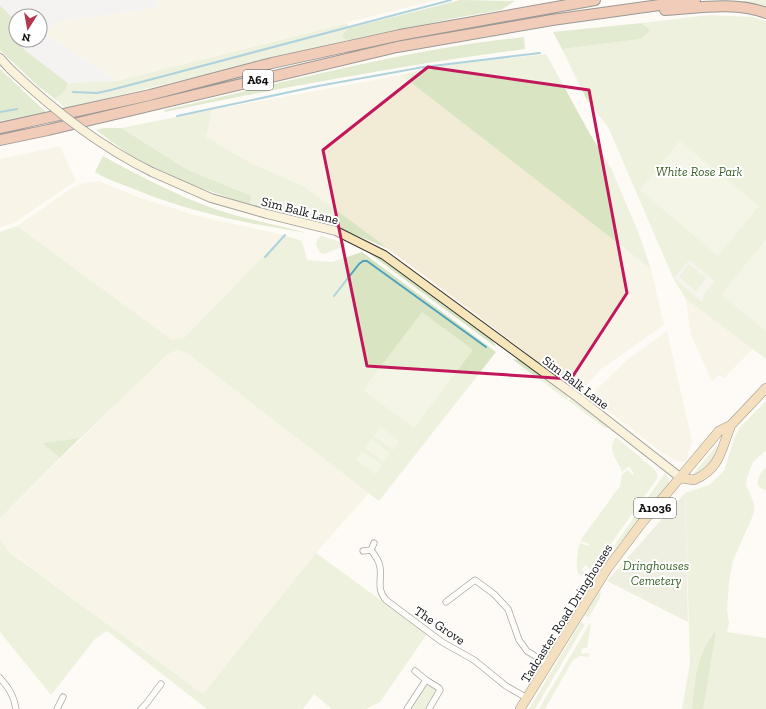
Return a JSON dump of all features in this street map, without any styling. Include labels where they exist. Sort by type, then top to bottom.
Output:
[{"type":"highway","name":"A64","points":[[0,128],[150,95],[279,62],[400,35],[512,13],[594,0]]},
{"type":"highway","name":"A64","points":[[0,140],[397,47],[552,20],[695,0]]},
{"type":"highway","name":"A64","points":[[620,10],[642,12],[711,6],[734,7],[766,13]]},
{"type":"main road","name":"A1036","points":[[681,478],[719,431],[731,424],[766,388]]},
{"type":"main road","name":"A1036","points":[[681,478],[694,480],[715,466],[731,424]]},
{"type":"main road","name":"Tadcaster Road Dringhouses","points":[[520,709],[607,569],[641,524],[681,478]]},
{"type":"street","name":"Sim Balk Lane","points":[[0,58],[38,96],[67,119],[107,147],[152,172],[211,198],[336,231],[384,255],[580,399],[681,478]]},
{"type":"street","points":[[363,551],[371,550],[374,543]]},
{"type":"street","name":"The Grove","points":[[371,550],[379,563],[380,592],[386,600],[442,642],[474,660],[506,686],[528,698]]},
{"type":"street","points":[[446,602],[475,580],[494,594],[508,610],[519,640],[527,651],[548,664]]},
{"type":"street","points":[[415,671],[440,690],[429,709]]},
{"type":"street","points":[[0,678],[9,688],[16,709]]},
{"type":"street","points":[[407,709],[426,680]]},
{"type":"street","points":[[141,709],[161,684]]},
{"type":"street","points":[[57,709],[63,697]]},
{"type":"highlighted area","points":[[428,67],[589,90],[627,293],[571,379],[367,366],[323,150]]},
{"type":"shaded area","points":[[0,0],[156,0],[158,8],[56,22],[48,32],[48,8],[8,8],[8,14],[0,5]]},
{"type":"shaded area","points":[[156,0],[436,0],[117,81],[48,35],[48,32],[56,22],[158,8]]},
{"type":"shaded area","points":[[48,35],[117,81],[68,83],[23,48],[48,48]]},
{"type":"shaded area","points":[[401,75],[651,269],[664,325],[600,370],[585,387],[573,389],[473,312],[305,187],[251,163],[206,137],[212,110]]},
{"type":"shaded area","points":[[60,146],[76,181],[14,223],[0,228],[0,159]]},
{"type":"shaded area","points":[[99,181],[138,197],[198,216],[284,235],[184,338],[172,340],[17,226],[72,188],[80,184]]},
{"type":"shaded area","points":[[689,260],[715,281],[704,295],[702,302],[674,278]],"holes":[[[689,264],[706,278],[696,291],[679,277]]]},
{"type":"shaded area","points":[[686,299],[753,349],[724,378],[719,375],[712,382],[691,335]]},
{"type":"shaded area","points":[[667,331],[692,441],[686,462],[678,462],[661,452],[594,400],[596,390],[628,359]]},
{"type":"shaded area","points":[[177,350],[187,353],[369,493],[316,553],[203,694],[7,550],[0,538],[0,518],[168,354]]},
{"type":"green space","points":[[460,0],[515,1],[501,10],[348,40],[343,38],[343,33],[350,28]]},
{"type":"green space","points":[[766,0],[766,10],[718,2]]},
{"type":"green space","points":[[0,5],[8,14],[8,48],[23,48],[68,83],[65,91],[55,99],[38,86],[0,50]]},
{"type":"green space","name":"White Rose Park","points":[[709,15],[753,17],[766,21],[766,359],[686,299],[674,280],[609,129],[586,98],[562,49],[641,39],[647,26],[642,23]]},
{"type":"green space","points":[[347,23],[350,28],[343,33],[343,38],[348,40],[66,108],[55,99],[65,91],[68,83],[117,81]]},
{"type":"green space","points":[[642,23],[650,30],[641,39],[562,49],[553,32]]},
{"type":"green space","points":[[524,37],[525,49],[389,69],[299,85],[165,112],[164,110],[343,68],[433,50]]},
{"type":"green space","name":"White Rose Park","points":[[546,54],[590,134],[611,168],[639,234],[651,269],[401,75],[439,66]]},
{"type":"green space","points":[[0,69],[46,112],[0,121]]},
{"type":"green space","points":[[212,110],[206,137],[251,163],[305,187],[389,249],[342,229],[250,205],[251,196],[186,169],[121,128]]},
{"type":"green space","points":[[104,128],[121,128],[186,169],[251,196],[250,205],[187,183],[131,156],[96,130]]},
{"type":"green space","points":[[680,141],[759,206],[718,256],[640,190]]},
{"type":"green space","points":[[103,156],[158,185],[200,204],[238,216],[307,233],[263,226],[197,211],[155,197],[95,172]]},
{"type":"green space","points":[[17,226],[172,340],[184,338],[284,235],[302,241],[307,260],[332,262],[362,252],[496,352],[379,501],[187,353],[177,350],[168,354],[81,438],[42,443],[60,458],[0,518],[0,232]]},
{"type":"green space","points":[[322,236],[344,243],[345,246],[324,254],[320,253],[316,245],[317,239]]},
{"type":"green space","points":[[766,239],[766,329],[765,330],[721,295]]},
{"type":"green space","points":[[366,251],[386,261],[491,338],[496,347]]},
{"type":"green space","points":[[422,312],[473,350],[414,428],[363,390]]},
{"type":"green space","points":[[512,359],[521,360],[569,396],[567,400]]},
{"type":"green space","points":[[571,398],[611,428],[605,428],[569,401]]},
{"type":"green space","points":[[766,401],[766,450],[753,462],[747,477],[746,485],[754,503],[754,513],[733,561],[729,582],[727,611],[729,623],[727,632],[766,638],[766,709],[703,709],[699,659],[692,709],[682,709],[690,663],[685,493],[709,485],[724,471],[734,439],[740,427]]},
{"type":"green space","points":[[381,427],[399,441],[393,450],[374,436]]},
{"type":"green space","points":[[616,437],[653,468],[658,477],[594,568],[591,570],[585,565],[582,570],[589,575],[579,575],[577,559],[580,543],[588,546],[589,544],[581,541],[582,538],[620,486],[622,474],[628,470],[633,475],[634,474],[629,466],[622,472],[615,459],[612,446]]},
{"type":"green space","points":[[80,438],[60,458],[42,443]]},
{"type":"green space","points":[[372,439],[390,453],[384,462],[365,448]]},
{"type":"green space","points":[[717,445],[712,460],[709,464],[702,470],[693,474]]},
{"type":"green space","points":[[362,451],[382,465],[375,474],[356,460]]},
{"type":"green space","points":[[766,467],[766,490],[759,486],[758,480]]},
{"type":"green space","points":[[665,473],[669,479],[669,485],[616,547],[614,546]]},
{"type":"green space","name":"Dringhouses Cemetery","points":[[685,493],[688,622],[607,581]]},
{"type":"green space","points":[[0,538],[7,550],[13,555],[203,694],[316,553],[427,634],[380,702],[366,709],[332,709],[314,694],[303,709],[207,709],[107,631],[95,639],[51,695],[0,632]]},
{"type":"green space","points":[[601,589],[600,598],[589,617],[584,616]]},
{"type":"green space","points":[[581,622],[585,624],[535,709],[529,709]]},
{"type":"green space","points":[[590,623],[587,648],[583,648],[581,651],[582,654],[589,653],[589,657],[580,656],[573,660],[545,709],[539,709]]},
{"type":"green space","points":[[716,631],[703,709],[692,709],[700,658],[709,640]]},
{"type":"green space","points":[[430,685],[434,687],[436,693],[425,709],[410,709],[425,687]]},
{"type":"waterway","points":[[73,92],[97,93],[111,90],[451,0]]},
{"type":"waterway","points":[[177,116],[318,86],[424,67],[540,53]]},
{"type":"waterway","points":[[0,112],[17,109]]},
{"type":"waterway","points":[[265,257],[285,235]]},
{"type":"waterway","points":[[334,296],[359,264],[363,261],[367,261],[486,347]]}]
